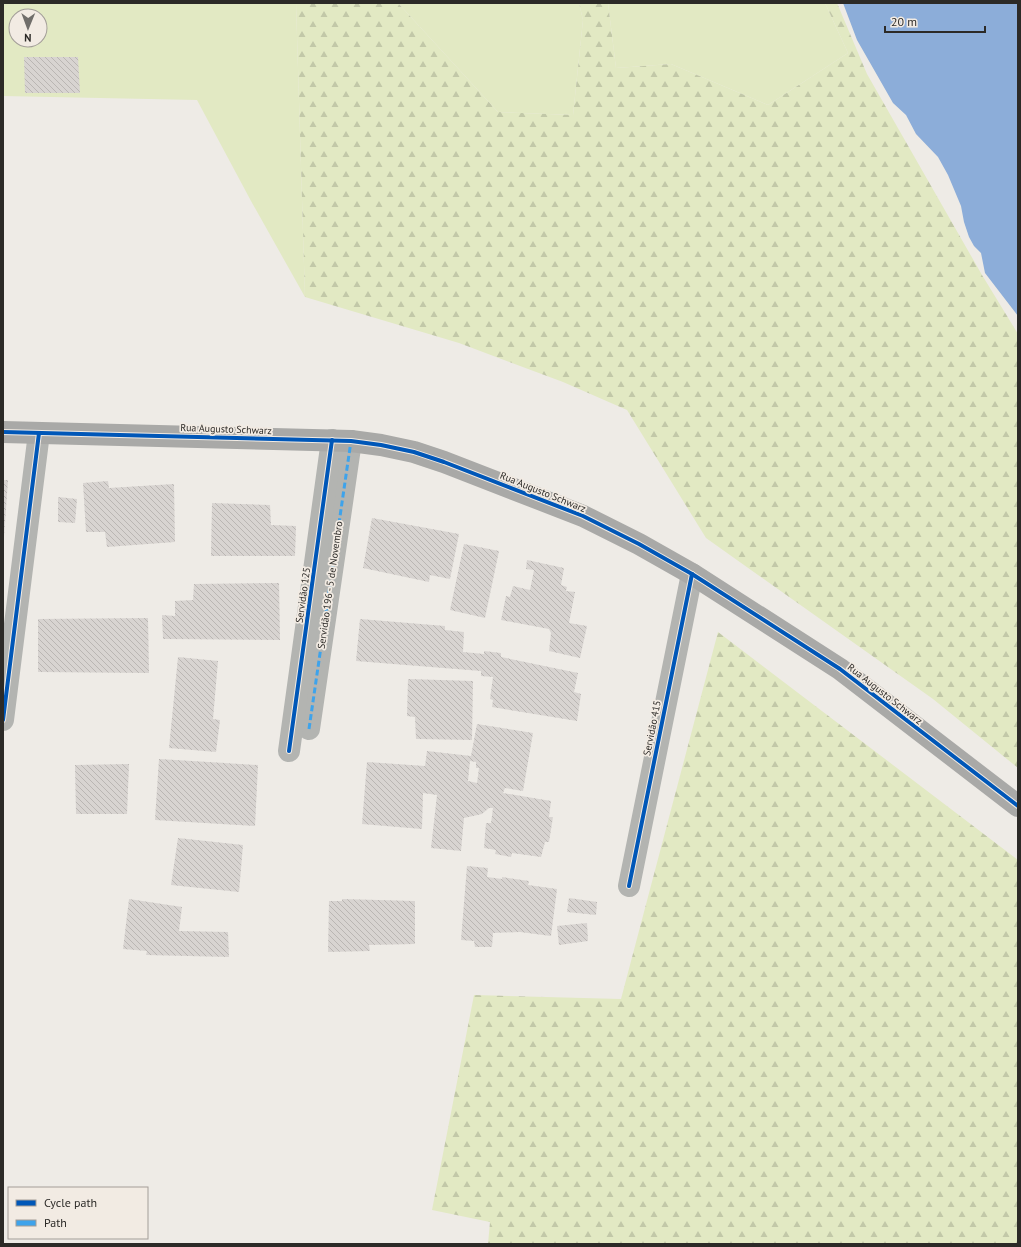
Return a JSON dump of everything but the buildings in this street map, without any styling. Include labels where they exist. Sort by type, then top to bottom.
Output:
[{"type":"main road","name":"Rua Augusto Schwarz","points":[[3,432],[342,441],[381,445],[414,452],[507,486],[583,516],[639,544],[692,574],[840,669],[1018,806]]},
{"type":"street","points":[[3,720],[39,433]]},
{"type":"street","name":"Servidão 196 - 5 de Novembro","points":[[309,729],[342,441]]},
{"type":"street","name":"Servidão 125","points":[[290,751],[342,441]]},
{"type":"street","name":"Servidão 415","points":[[629,886],[692,574]]},
{"type":"green space","points":[[3,3],[296,3],[305,297],[251,201],[197,100],[3,96]]},
{"type":"green space","points":[[296,3],[398,3],[498,112],[573,115],[583,20],[579,3],[608,3],[616,68],[671,64],[768,105],[848,53],[825,3],[837,3],[867,74],[982,275],[1018,334],[1018,768],[933,699],[706,538],[627,410],[563,382],[459,343],[305,297]]},
{"type":"green space","points":[[398,3],[579,3],[583,20],[573,115],[498,112]]},
{"type":"green space","points":[[608,3],[825,3],[848,53],[768,105],[671,64],[616,68]]},
{"type":"green space","points":[[718,632],[1018,860],[1018,1244],[488,1244],[490,1222],[432,1210],[474,995],[621,999]]},
{"type":"water","points":[[843,3],[1018,3],[1018,316],[985,273],[981,253],[974,246],[969,237],[961,206],[948,175],[938,157],[916,134],[906,115],[893,103],[857,40]]},
{"type":"marked path","points":[[309,729],[351,441]]},
{"type":"cycle path","points":[[3,432],[351,441],[381,445],[414,452],[444,462],[583,516],[639,544],[692,574],[840,669],[1018,806]]},
{"type":"cycle path","points":[[3,720],[39,433]]},
{"type":"cycle path","points":[[289,751],[332,440]]},
{"type":"cycle path","points":[[629,886],[692,574]]}]
